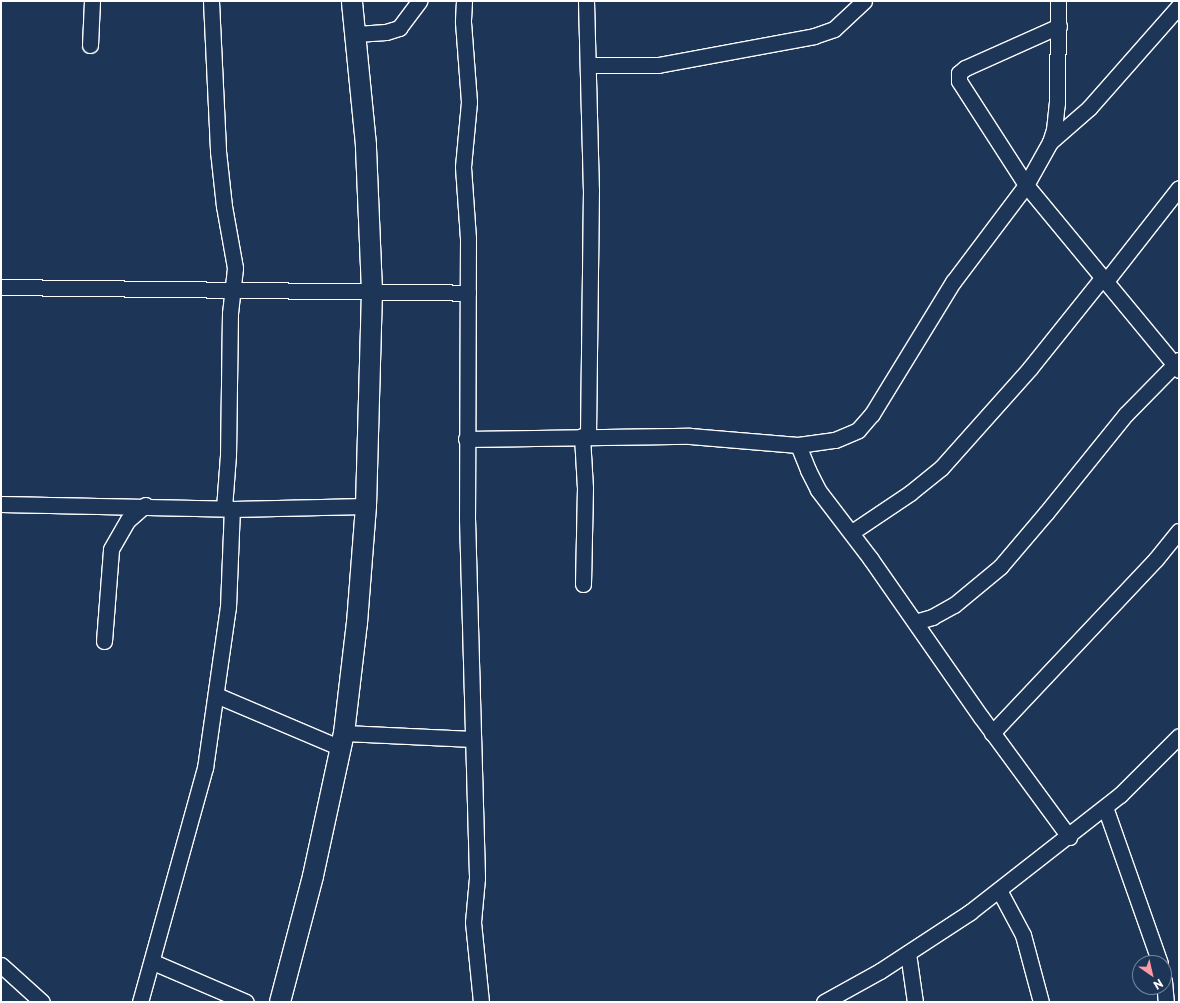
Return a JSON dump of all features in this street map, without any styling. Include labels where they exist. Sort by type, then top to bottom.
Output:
[{"type":"main road","points":[[280,1002],[314,876],[343,740],[357,623],[366,506],[372,291],[366,145],[352,1]]},
{"type":"street","points":[[90,45],[92,1]]},
{"type":"street","points":[[140,1002],[153,962],[171,885],[204,774],[230,592],[228,455],[230,313],[234,289],[233,251],[224,206],[218,151],[211,1]]},
{"type":"street","points":[[356,34],[386,32],[399,28],[419,1]]},
{"type":"street","points":[[464,1],[469,102],[463,167],[468,238],[466,439],[477,878],[473,922],[481,1002]]},
{"type":"street","points":[[583,584],[589,65],[586,1]]},
{"type":"street","points":[[589,65],[658,65],[814,36],[834,29],[864,1]]},
{"type":"street","points":[[466,439],[585,436],[690,436],[798,445],[847,436],[866,422],[953,282],[1026,185],[1050,142],[1056,118],[1059,26],[1058,1]]},
{"type":"street","points":[[1050,142],[1089,108],[1179,6]]},
{"type":"street","points":[[915,622],[932,617],[954,605],[1000,567],[1046,513],[1111,431],[1177,365],[1026,185],[961,84],[958,73],[974,64],[1059,26]]},
{"type":"street","points":[[852,532],[910,494],[941,468],[1026,373],[1179,188]]},
{"type":"street","points":[[2,283],[468,293]]},
{"type":"street","points":[[798,445],[813,481],[852,532],[992,733],[1069,837]]},
{"type":"street","points":[[1,504],[145,505],[228,508],[366,506]]},
{"type":"street","points":[[104,642],[111,548],[128,520],[145,505]]},
{"type":"street","points":[[992,733],[1013,713],[1156,559],[1179,531]]},
{"type":"street","points":[[216,695],[343,740],[473,739]]},
{"type":"street","points":[[824,1002],[908,953],[999,890],[1069,837],[1144,774],[1178,738]]},
{"type":"street","points":[[1105,807],[1150,928],[1158,955]]},
{"type":"street","points":[[999,890],[1023,935],[1041,1002]]},
{"type":"street","points":[[908,953],[915,1002]]},
{"type":"street","points":[[153,962],[246,1002]]},
{"type":"street","points":[[1,965],[42,1002]]}]
